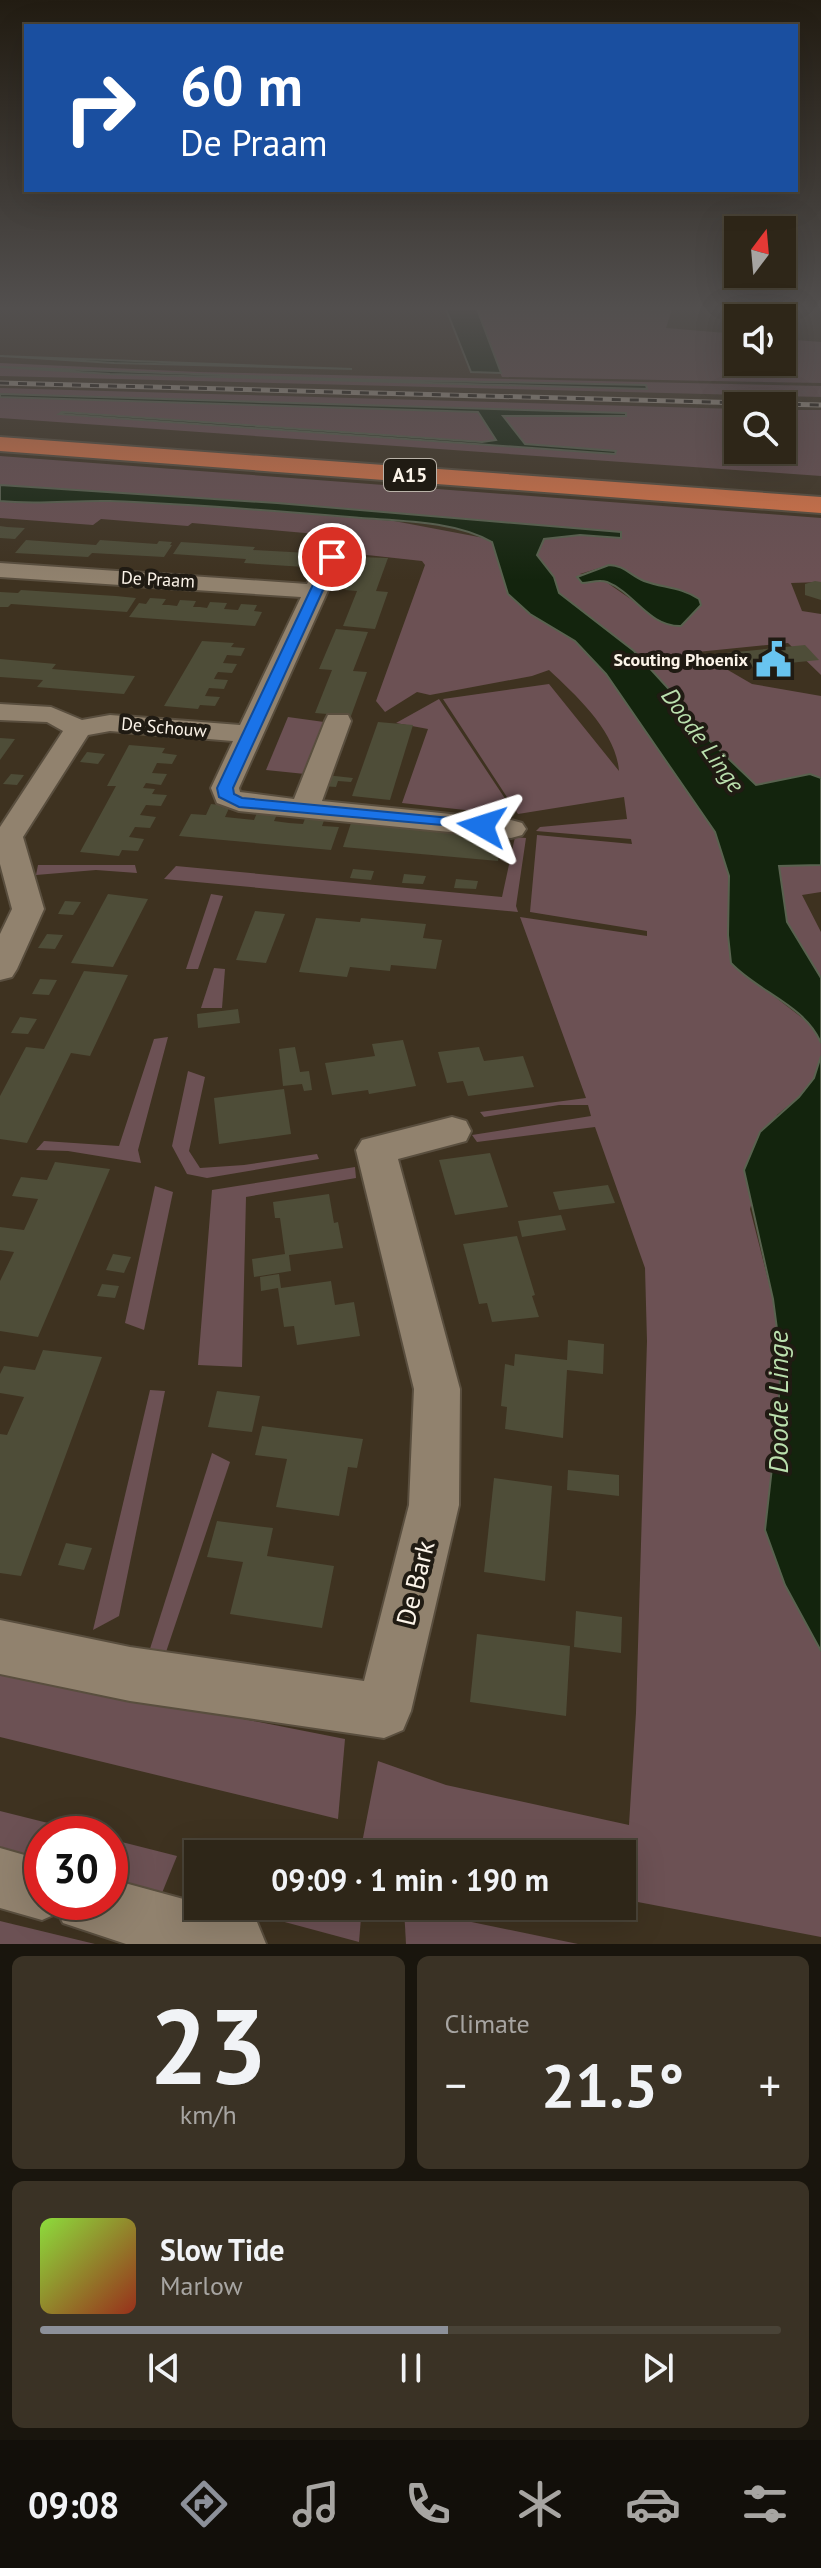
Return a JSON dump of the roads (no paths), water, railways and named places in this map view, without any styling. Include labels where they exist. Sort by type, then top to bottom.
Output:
[{"type":"highway","name":"A15","points":[[0,430],[671,479],[821,487]]},
{"type":"highway","name":"A15","points":[[0,444],[821,505]]},
{"type":"street","points":[[332,557],[225,788],[227,797],[239,802],[511,829]]},
{"type":"street","name":"De Praam","points":[[0,570],[315,591]]},
{"type":"street","points":[[0,712],[51,715],[69,720],[77,729],[73,740],[8,837],[28,909],[0,969]]},
{"type":"street","points":[[305,807],[338,721]]},
{"type":"street","name":"De Schouw","points":[[77,729],[110,723],[251,734]]},
{"type":"street","name":"De Bark","points":[[0,1647],[130,1674],[384,1711],[434,1505],[437,1389],[376,1150],[452,1131]]},
{"type":"street","points":[[0,1878],[24,1885]]},
{"type":"street","points":[[128,1914],[235,1944]]},
{"type":"water","points":[[87,400],[188,400],[626,413],[626,416],[503,416],[525,444],[616,451],[615,454],[59,414],[482,442],[496,440],[478,412]]},
{"type":"water","name":"Doode Linge","points":[[0,485],[277,503],[621,532],[621,538],[580,535],[544,539],[537,555],[554,577],[559,593],[634,651],[677,698],[683,715],[756,785],[810,774],[821,778],[821,865],[779,866],[787,922],[821,978],[821,1043],[814,1030],[793,1009],[731,963],[729,876],[715,832],[606,674],[575,641],[530,614],[508,594],[492,542],[462,530],[411,521],[141,502],[0,501]]},
{"type":"water","points":[[609,565],[644,581],[685,592],[699,599],[701,605],[681,626],[670,625],[651,615],[617,587],[604,581],[582,583],[577,577]]},
{"type":"water","points":[[821,1056],[821,1651],[785,1585],[765,1530],[781,1359],[773,1299],[744,1170],[760,1132],[799,1097],[814,1078]]},
{"type":"railway","points":[[624,400],[821,405]]},
{"type":"place","name":"Scouting Phoenix","points":[[774,659]]}]
